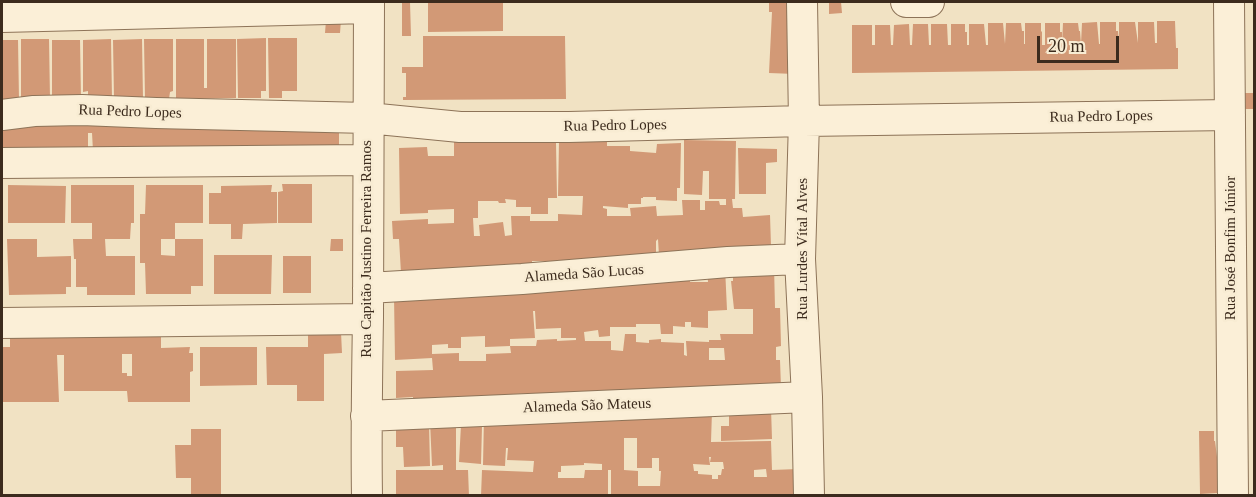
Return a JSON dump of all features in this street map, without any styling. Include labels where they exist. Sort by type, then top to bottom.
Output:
[{"type":"street","name":"Rua Lurdes Vítal Alves","points":[[802,2],[804,121],[800,259],[809,495]]},
{"type":"street","points":[[906,2],[929,2]]},
{"type":"street","name":"Rua José Bonfim Júnior","points":[[1228,2],[1233,495]]},
{"type":"street","points":[[2,17],[369,5]]},
{"type":"street","name":"Rua Capitão Justino Ferreira Ramos","points":[[366,495],[369,5]]},
{"type":"street","name":"Rua Pedro Lopes","points":[[2,115],[34,111],[82,110],[368,118],[460,127],[569,127],[1230,115]]},
{"type":"street","points":[[2,163],[368,160]]},
{"type":"street","name":"Alameda São Lucas","points":[[368,288],[522,279],[728,262],[800,259]]},
{"type":"street","points":[[2,323],[368,319]]},
{"type":"street","name":"Alameda São Mateus","points":[[366,416],[807,397]]},
{"type":"building","points":[[402,2],[410,2],[411,36],[402,36]]},
{"type":"building","points":[[428,2],[503,2],[503,31],[428,32]]},
{"type":"building","points":[[769,2],[796,2],[795,74],[769,73],[772,12],[769,12]]},
{"type":"building","points":[[829,2],[841,2],[842,13],[829,14]]},
{"type":"building","points":[[326,20],[341,20],[340,33],[325,33]]},
{"type":"building","points":[[1157,21],[1175,21],[1178,69],[852,73],[852,25],[872,25],[872,45],[875,45],[875,25],[890,25],[891,45],[893,45],[894,25],[909,24],[910,45],[912,45],[913,24],[928,24],[929,45],[931,45],[931,24],[947,24],[948,45],[951,45],[951,24],[965,24],[967,45],[969,45],[969,24],[984,24],[986,45],[988,45],[988,23],[1003,23],[1005,44],[1006,23],[1021,23],[1025,44],[1025,23],[1041,23],[1042,45],[1045,45],[1045,23],[1060,23],[1062,45],[1063,23],[1078,23],[1081,44],[1082,23],[1097,22],[1099,44],[1100,22],[1116,22],[1119,43],[1119,22],[1135,22],[1138,43],[1138,22],[1154,22],[1155,43],[1157,43]]},
{"type":"building","points":[[423,36],[565,36],[566,99],[403,100],[403,97],[406,97],[406,73],[402,73],[402,67],[423,67]]},
{"type":"building","points":[[266,38],[266,91],[261,91],[261,98],[238,98],[237,39]]},
{"type":"building","points":[[268,38],[297,38],[297,91],[282,91],[282,98],[269,98]]},
{"type":"building","points":[[21,39],[49,39],[50,99],[21,100]]},
{"type":"building","points":[[111,39],[112,99],[88,99],[88,91],[83,92],[83,40]]},
{"type":"building","points":[[142,39],[143,99],[114,99],[113,40]]},
{"type":"building","points":[[144,39],[173,39],[173,91],[170,92],[169,99],[145,99]]},
{"type":"building","points":[[176,39],[204,39],[204,88],[207,88],[207,39],[236,39],[236,98],[176,99]]},
{"type":"building","points":[[2,40],[18,40],[19,100],[2,100]]},
{"type":"building","points":[[52,40],[80,40],[81,99],[52,99]]},
{"type":"building","points":[[1243,93],[1254,93],[1254,109],[1243,109]]},
{"type":"building","points":[[29,117],[311,126],[312,132],[339,132],[339,150],[93,151],[92,133],[88,133],[88,148],[2,151],[2,128],[29,128]]},
{"type":"building","points":[[477,139],[477,143],[556,143],[557,198],[548,198],[548,214],[531,214],[531,207],[516,207],[516,200],[505,199],[506,203],[478,201],[478,218],[473,218],[474,236],[480,236],[479,225],[503,222],[505,236],[512,235],[511,216],[530,216],[530,221],[558,221],[558,214],[582,215],[583,196],[558,196],[559,141],[607,140],[607,146],[630,146],[630,151],[656,153],[657,144],[681,143],[680,188],[677,188],[677,201],[643,197],[641,204],[628,204],[628,208],[603,206],[607,209],[607,216],[631,216],[630,208],[656,206],[657,216],[683,215],[682,200],[700,200],[700,210],[705,210],[705,201],[719,201],[720,205],[726,205],[726,199],[709,199],[709,171],[703,171],[702,195],[684,194],[684,140],[736,141],[733,208],[742,208],[743,217],[770,215],[771,246],[659,256],[658,239],[656,254],[631,254],[632,258],[557,264],[557,261],[532,261],[532,266],[401,273],[399,239],[393,239],[392,221],[428,219],[428,224],[454,223],[454,209],[400,214],[399,148],[427,147],[428,156],[454,156],[454,140]]},
{"type":"building","points":[[738,148],[777,149],[777,162],[766,163],[766,194],[739,194]]},
{"type":"building","points":[[282,184],[312,184],[312,223],[278,223],[278,192],[283,191]]},
{"type":"building","points":[[8,185],[66,186],[65,223],[8,223]]},
{"type":"building","points":[[71,185],[134,185],[134,223],[131,223],[130,239],[105,239],[106,256],[135,256],[135,295],[87,295],[87,287],[76,287],[73,239],[92,239],[92,223],[71,223]]},
{"type":"building","points":[[146,185],[203,185],[203,223],[175,223],[175,239],[203,239],[203,286],[191,286],[191,294],[146,294],[145,263],[140,263],[140,214],[145,214]],"holes":[[[161,239],[175,239],[175,256],[161,255]]]},
{"type":"building","points":[[272,185],[271,192],[277,192],[277,223],[243,224],[242,239],[231,239],[231,224],[209,224],[209,193],[221,193],[221,186]]},
{"type":"building","points":[[7,239],[37,239],[37,257],[71,256],[71,287],[66,287],[66,294],[9,295]]},
{"type":"building","points":[[331,239],[343,239],[343,251],[330,251]]},
{"type":"building","points":[[214,255],[272,255],[271,294],[214,294]]},
{"type":"building","points":[[283,256],[311,256],[311,293],[283,293]]},
{"type":"building","points":[[774,265],[775,308],[780,308],[781,346],[776,347],[776,360],[780,360],[781,388],[457,396],[457,400],[413,401],[413,397],[396,398],[396,371],[433,370],[432,358],[395,360],[394,296],[690,277],[690,282],[708,282],[707,268],[725,267],[727,310],[708,311],[708,328],[691,327],[691,322],[685,322],[685,327],[673,326],[673,334],[661,334],[660,324],[610,327],[610,336],[599,337],[598,330],[584,332],[585,341],[611,341],[611,350],[623,351],[625,334],[636,334],[636,342],[649,343],[649,340],[661,339],[661,342],[684,343],[684,355],[687,356],[686,341],[721,340],[720,334],[753,334],[753,309],[734,309],[731,281],[733,281],[733,267]],"holes":[[[533,311],[535,311],[536,329],[561,328],[561,338],[576,338],[576,340],[557,341],[557,339],[537,340],[536,346],[510,346],[510,339],[535,338]],[[485,336],[485,347],[510,346],[511,353],[486,354],[486,361],[459,361],[459,353],[432,354],[432,345],[448,344],[448,348],[461,348],[461,337]],[[709,348],[724,348],[725,360],[709,360]]]},
{"type":"building","points":[[10,332],[161,332],[161,348],[190,347],[189,353],[193,353],[193,371],[190,372],[190,402],[128,402],[127,391],[64,391],[64,355],[57,355],[59,402],[2,402],[2,347],[10,347]],"holes":[[[122,354],[132,354],[132,376],[127,376],[127,373],[122,373]]]},
{"type":"building","points":[[308,332],[341,332],[342,353],[324,354],[324,401],[297,401],[297,385],[267,385],[266,347],[308,347]]},
{"type":"building","points":[[200,347],[257,347],[257,385],[200,386]]},
{"type":"building","points":[[771,408],[772,439],[721,441],[721,426],[729,426],[729,409]]},
{"type":"building","points":[[712,411],[711,442],[771,441],[772,470],[798,469],[802,496],[611,496],[611,470],[608,470],[608,496],[532,496],[533,494],[530,494],[530,496],[481,496],[482,470],[533,472],[534,461],[507,460],[508,448],[506,448],[505,466],[483,465],[484,416]],"holes":[[[624,438],[637,438],[637,468],[652,468],[652,458],[659,458],[660,486],[638,486],[638,471],[624,470]],[[709,457],[711,457],[710,462],[723,462],[724,469],[721,475],[718,475],[718,479],[712,479],[712,475],[698,474],[698,471],[694,471],[693,464],[710,465]],[[584,463],[602,464],[602,470],[585,470],[584,478],[558,478],[561,466],[584,465]],[[766,469],[767,477],[754,477],[754,470]]]},
{"type":"building","points":[[430,421],[443,421],[443,428],[456,428],[456,470],[468,470],[469,496],[396,496],[396,470],[443,470],[443,465],[432,466]]},
{"type":"building","points":[[429,424],[430,466],[404,467],[403,447],[396,447],[396,426]]},
{"type":"building","points":[[461,425],[482,426],[481,464],[459,462]]},
{"type":"building","points":[[191,429],[221,429],[221,495],[191,496],[191,478],[176,478],[175,445],[191,445]]},
{"type":"building","points":[[1199,431],[1214,431],[1218,493],[1200,494]]}]
